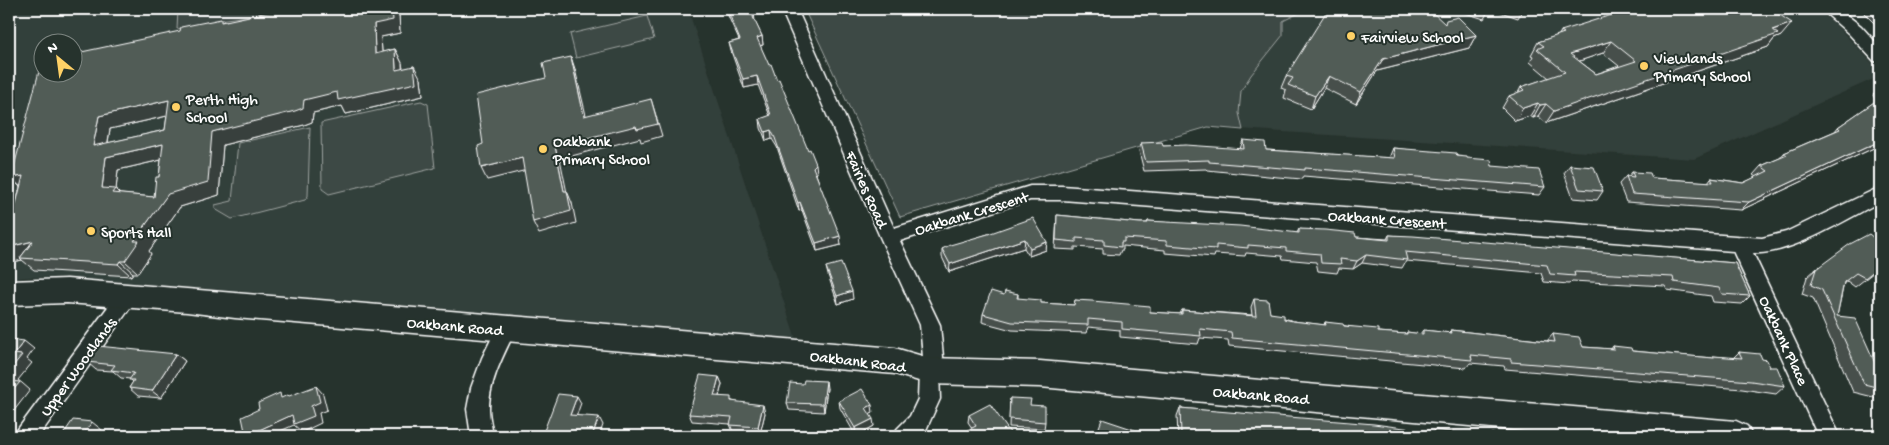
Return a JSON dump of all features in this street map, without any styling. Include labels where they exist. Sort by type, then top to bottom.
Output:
[{"type":"street","name":"Fairies Road","points":[[789,9],[889,237],[930,325],[933,357],[929,371]]},
{"type":"street","points":[[1830,9],[1855,30],[1880,57]]},
{"type":"street","name":"Oakbank Crescent","points":[[889,237],[1030,193],[1062,193],[1762,246],[1777,243],[1880,194]]},
{"type":"street","name":"Oakbank Place","points":[[1740,245],[1829,436]]},
{"type":"street","name":"Oakbank Road","points":[[9,293],[67,291],[128,295],[895,361],[929,371],[1040,374],[1736,436]]},
{"type":"street","name":"Upper Woodlands","points":[[26,436],[128,295]]},
{"type":"street","points":[[482,436],[478,410],[480,394],[490,363],[506,329]]},
{"type":"street","points":[[905,436],[918,423],[929,399],[929,371]]},
{"type":"shaded area","points":[[9,9],[688,9],[796,339],[220,290],[31,277],[9,279]]},
{"type":"shaded area","points":[[178,9],[274,9],[265,11],[265,14],[225,19],[177,29]]},
{"type":"shaded area","points":[[804,9],[1817,9],[1835,24],[1880,71],[1880,76],[1694,159],[1209,127],[900,217]]},
{"type":"shaded area","points":[[804,9],[1307,9],[1283,21],[1283,35],[1251,75],[1241,91],[1239,113],[1243,130],[1208,127],[900,217]]},
{"type":"shaded area","points":[[647,16],[654,39],[576,58],[570,34]]},
{"type":"shaded area","points":[[421,101],[428,104],[435,168],[329,194],[322,189],[321,123]]},
{"type":"shaded area","points":[[310,127],[308,196],[305,200],[232,219],[215,209],[215,205],[232,201],[238,143]]},
{"type":"building","points":[[282,9],[392,9],[393,20],[374,24],[375,54],[395,49],[396,70],[414,66],[416,83],[338,100],[337,92],[304,100],[303,108],[295,111],[212,132],[208,182],[168,194],[134,241],[139,241],[125,261],[120,261],[118,264],[20,258],[33,241],[9,247],[9,214],[14,212],[23,176],[11,178],[36,82],[82,82],[82,52],[180,31],[181,27],[221,19],[221,22]],"holes":[[[169,100],[165,130],[93,146],[99,116]],[[163,144],[159,177],[156,177],[154,197],[112,193],[115,189],[102,188],[106,157]]]},
{"type":"building","points":[[727,9],[748,9],[754,12],[753,17],[762,36],[757,38],[777,80],[779,79],[808,150],[810,149],[816,164],[813,167],[840,236],[816,243],[800,202],[798,203],[775,138],[771,130],[765,132],[760,119],[771,115],[757,76],[743,79],[729,43],[740,40]]},
{"type":"building","points":[[1328,9],[1429,9],[1445,24],[1446,20],[1458,17],[1476,35],[1383,59],[1361,92],[1329,76],[1315,96],[1288,85],[1293,78],[1286,76]]},
{"type":"building","points":[[1630,9],[1714,9],[1717,11],[1723,9],[1771,9],[1792,23],[1772,30],[1778,34],[1554,111],[1546,104],[1540,105],[1538,103],[1523,108],[1509,96],[1524,90],[1521,87],[1565,72],[1537,49],[1544,46],[1538,42],[1564,33],[1561,31]],"holes":[[[1611,41],[1636,61],[1596,74],[1570,54]]]},
{"type":"building","name":"Oakbank Primary School","points":[[571,57],[584,116],[651,99],[658,124],[637,129],[636,126],[555,146],[564,191],[567,191],[571,211],[533,222],[522,158],[481,168],[478,146],[483,144],[476,95],[546,78],[543,63]]},
{"type":"building","points":[[1880,98],[1880,141],[1749,202],[1632,194],[1626,176],[1634,177],[1632,172],[1650,173],[1652,178],[1713,182],[1711,178],[1743,183],[1768,171],[1761,166],[1787,155],[1784,153],[1840,129],[1838,127]]},
{"type":"building","points":[[1243,140],[1265,142],[1266,150],[1395,158],[1393,148],[1456,153],[1457,156],[1467,158],[1491,160],[1492,166],[1539,170],[1545,187],[1305,168],[1305,170],[1209,162],[1209,160],[1146,162],[1141,143],[1162,142],[1163,146],[1186,145],[1244,149]]},
{"type":"building","points":[[1570,165],[1594,167],[1603,191],[1579,189]]},
{"type":"building","points":[[1057,215],[1140,223],[1148,223],[1148,221],[1240,226],[1299,233],[1299,229],[1325,230],[1355,233],[1356,237],[1389,240],[1389,235],[1413,236],[1735,263],[1750,296],[1722,294],[1719,288],[1674,282],[1673,277],[1574,272],[1575,276],[1550,274],[1547,265],[1405,252],[1407,260],[1366,255],[1357,261],[1340,259],[1341,264],[1321,263],[1320,254],[1286,251],[1286,248],[1248,245],[1248,248],[1216,245],[1216,249],[1167,245],[1167,241],[1124,238],[1124,242],[1121,242],[1121,247],[1104,245],[1104,240],[1076,238],[1076,242],[1056,240]]},
{"type":"building","points":[[1033,218],[1047,242],[1030,248],[1025,239],[950,264],[942,249],[950,245]]},
{"type":"building","points":[[1869,234],[1880,243],[1880,266],[1865,278],[1856,273],[1844,282],[1837,316],[1855,318],[1880,374],[1880,388],[1864,384],[1822,290],[1811,285],[1816,269],[1850,244]]},
{"type":"building","points":[[841,263],[852,291],[837,296],[826,267]]},
{"type":"building","points":[[991,291],[1004,295],[1005,291],[1018,294],[1017,298],[1041,300],[1041,303],[1074,305],[1075,300],[1092,301],[1150,306],[1150,312],[1182,314],[1182,310],[1256,316],[1254,299],[1268,300],[1270,313],[1284,315],[1284,319],[1326,325],[1325,322],[1343,324],[1344,326],[1378,329],[1378,332],[1423,334],[1423,330],[1452,333],[1451,330],[1555,342],[1553,334],[1579,337],[1583,347],[1614,349],[1613,346],[1631,348],[1632,351],[1714,358],[1713,356],[1742,358],[1739,352],[1760,354],[1762,359],[1767,360],[1770,367],[1777,367],[1785,386],[1751,381],[1511,362],[1511,359],[1471,355],[1472,360],[1232,338],[1231,332],[1200,329],[1201,336],[1122,329],[1122,322],[1088,319],[1088,325],[1012,322],[983,314]]},
{"type":"building","points":[[9,339],[24,341],[14,354],[22,355],[9,371]]},
{"type":"building","points":[[98,346],[176,354],[152,391],[129,388],[134,380],[129,380],[134,373],[111,370],[115,365],[87,362]]},
{"type":"building","points":[[700,375],[719,377],[714,396],[731,397],[731,401],[763,405],[758,427],[730,425],[732,417],[689,414]]},
{"type":"building","points":[[804,380],[826,381],[823,404],[787,403],[790,383],[803,384]]},
{"type":"building","points":[[9,381],[20,382],[9,395]]},
{"type":"building","points":[[316,386],[320,402],[311,406],[314,416],[294,424],[292,415],[246,436],[242,417],[259,409],[258,403],[280,393],[281,398]]},
{"type":"building","points":[[862,389],[872,405],[866,408],[873,419],[855,428],[839,401]]},
{"type":"building","points":[[558,394],[577,396],[570,415],[599,417],[592,436],[542,436]]},
{"type":"building","points":[[1010,398],[1031,399],[1030,405],[1045,406],[1045,422],[1009,419]]},
{"type":"building","points":[[990,404],[1011,434],[1007,436],[956,436],[976,426],[969,415]]},
{"type":"building","points":[[1180,408],[1492,436],[1200,436],[1181,434]]},
{"type":"building","points":[[1102,419],[1135,430],[1133,436],[1096,436]]},
{"type":"building","points":[[73,420],[92,422],[82,436],[62,436]]},
{"type":"building","points":[[1491,434],[1508,436],[1492,436]]},
{"type":"place","name":"Fairview School","points":[[1351,36]]},
{"type":"place","name":"Viewlands Primary School","points":[[1644,66]]},
{"type":"place","name":"Perth High School","points":[[176,107]]},
{"type":"place","name":"Oakbank Primary School","points":[[543,149]]},
{"type":"place","name":"Sports Hall","points":[[91,231]]}]
